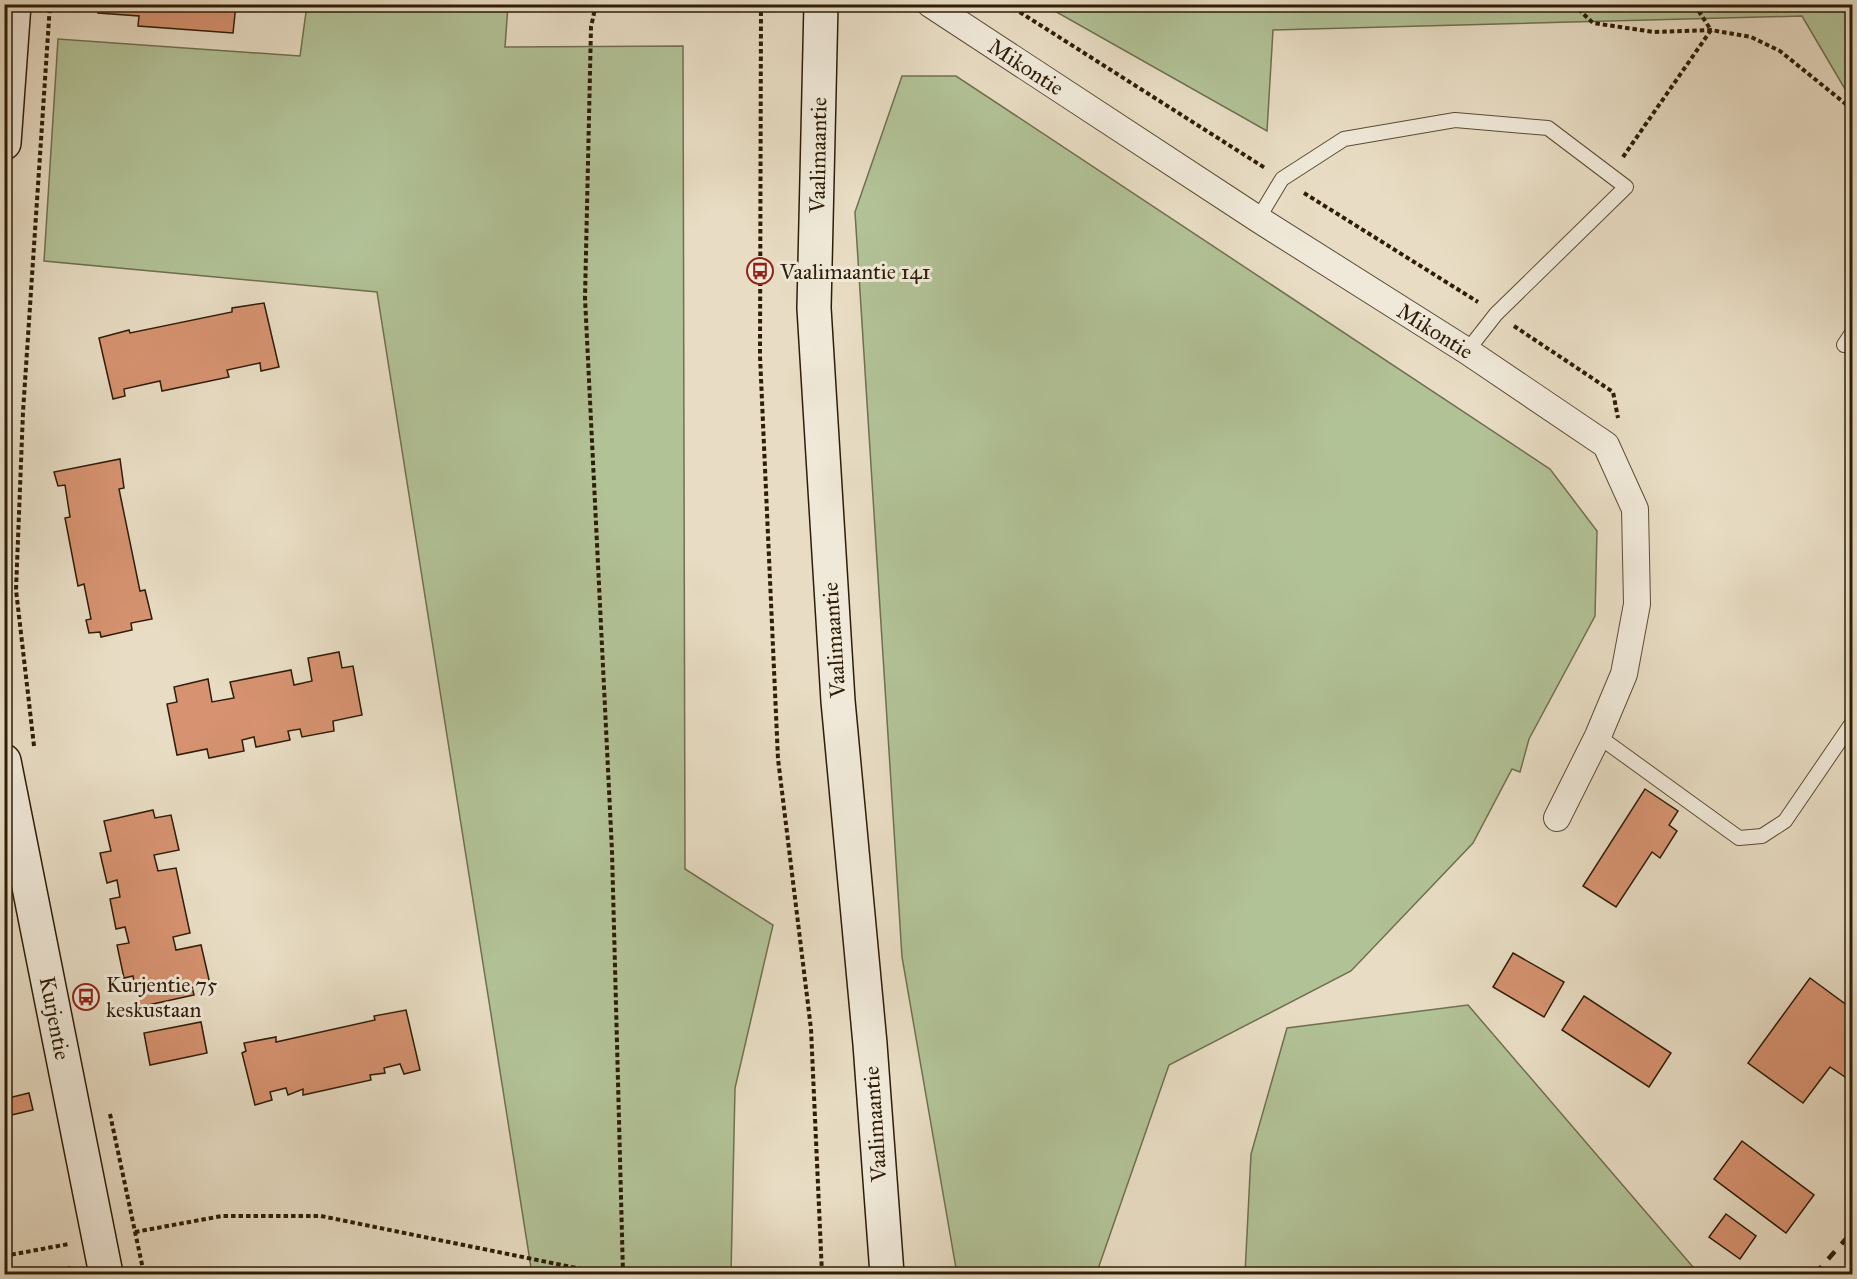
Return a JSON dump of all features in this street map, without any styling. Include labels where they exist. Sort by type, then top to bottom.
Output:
[{"type":"main road","points":[[4,143],[14,4]]},
{"type":"main road","name":"Vaalimaantie","points":[[821,4],[814,308],[838,701],[870,1044],[886,1275]]},
{"type":"main road","name":"Kurjentie","points":[[4,761],[106,1275]]},
{"type":"street","name":"Mikontie","points":[[930,4],[1258,219],[1467,351],[1606,445]]},
{"type":"street","points":[[1557,818],[1598,736],[1624,674],[1637,604],[1635,509],[1606,445]]},
{"type":"lane","points":[[1258,219],[1282,179],[1344,139],[1455,120],[1548,128],[1626,187],[1496,314],[1467,351]]},
{"type":"lane","points":[[1844,345],[1852,333]]},
{"type":"lane","points":[[1598,736],[1739,838],[1762,836],[1785,821],[1852,723]]},
{"type":"path","points":[[36,757],[16,590],[23,412],[50,4]]},
{"type":"path","points":[[597,4],[591,27],[585,298],[612,852],[623,1275]]},
{"type":"path","points":[[761,4],[760,356],[778,759],[811,1029],[822,1275]]},
{"type":"path","points":[[1007,4],[1496,314],[1613,392],[1618,420],[1606,445]]},
{"type":"path","points":[[1574,4],[1593,23],[1654,32],[1711,30],[1751,37],[1780,51],[1852,109]]},
{"type":"path","points":[[1694,4],[1711,30]]},
{"type":"path","points":[[1611,175],[1711,30]]},
{"type":"path","points":[[108,1103],[144,1275]]},
{"type":"path","points":[[4,1256],[222,1216],[321,1216],[606,1275]]},
{"type":"green space","points":[[307,5],[508,5],[505,47],[683,46],[685,869],[773,925],[735,1088],[731,1274],[532,1274],[377,292],[44,261],[58,39],[300,56]]},
{"type":"green space","points":[[1044,5],[1852,5],[1852,101],[1802,16],[1273,30],[1267,131]]},
{"type":"green space","points":[[902,76],[956,76],[1550,469],[1597,531],[1595,616],[1529,739],[1520,772],[1512,769],[1473,843],[1351,971],[1169,1065],[1099,1266],[1101,1274],[957,1274],[902,957],[855,212]]},
{"type":"green space","points":[[1468,1005],[1699,1274],[1245,1274],[1251,1154],[1287,1028]]},
{"type":"building","points":[[99,4],[236,4],[233,33],[138,26],[139,16],[98,13]]},
{"type":"building","points":[[264,303],[279,367],[261,371],[260,363],[227,370],[229,377],[162,391],[160,381],[124,389],[125,396],[113,399],[99,338],[129,330],[130,333],[232,312],[232,308]]},
{"type":"building","points":[[120,459],[124,488],[119,489],[140,591],[145,590],[152,619],[131,623],[132,630],[101,637],[100,632],[89,633],[86,620],[91,619],[84,584],[78,586],[65,518],[70,517],[65,485],[58,486],[54,472]]},
{"type":"building","points":[[339,652],[342,668],[353,666],[362,715],[333,721],[334,731],[302,737],[300,729],[288,731],[290,740],[256,747],[254,737],[242,740],[244,751],[209,758],[207,749],[177,755],[167,704],[177,702],[174,687],[208,679],[212,702],[234,698],[230,682],[291,670],[294,685],[312,681],[308,658]]},
{"type":"building","points":[[1645,789],[1678,811],[1669,825],[1677,831],[1660,858],[1652,852],[1616,907],[1583,886]]},
{"type":"building","points":[[153,810],[155,818],[171,815],[179,850],[154,855],[158,871],[176,868],[190,933],[173,937],[176,950],[201,945],[210,984],[192,987],[194,995],[139,1007],[133,976],[124,978],[117,945],[129,943],[125,927],[116,929],[110,899],[120,897],[117,880],[107,883],[100,853],[111,851],[104,821]]},
{"type":"building","points":[[1513,953],[1564,982],[1544,1017],[1493,987]]},
{"type":"building","points":[[1810,978],[1852,1009],[1852,1079],[1851,1081],[1830,1067],[1803,1103],[1748,1063]]},
{"type":"building","points":[[1584,996],[1671,1053],[1649,1087],[1562,1030]]},
{"type":"building","points":[[406,1010],[420,1070],[404,1074],[400,1064],[384,1068],[385,1073],[370,1075],[371,1080],[303,1095],[303,1089],[288,1095],[286,1088],[270,1092],[272,1100],[255,1105],[242,1053],[246,1051],[244,1043],[276,1037],[276,1042],[375,1020],[374,1016]]},
{"type":"building","points":[[201,1022],[207,1053],[150,1065],[144,1033]]},
{"type":"building","points":[[29,1093],[33,1110],[7,1116],[4,1099]]},
{"type":"building","points":[[1742,1141],[1814,1195],[1786,1233],[1714,1179]]},
{"type":"building","points":[[1726,1214],[1756,1236],[1740,1259],[1709,1237]]},
{"type":"building","points":[[70,1267],[72,1274],[54,1274],[53,1271]]},
{"type":"railway","points":[[1815,1274],[1852,1232]]},
{"type":"place","name":"Vaalimaantie 141","points":[[760,271]]},
{"type":"place","name":"Kurjentie 75 keskustaan","points":[[86,997]]}]
